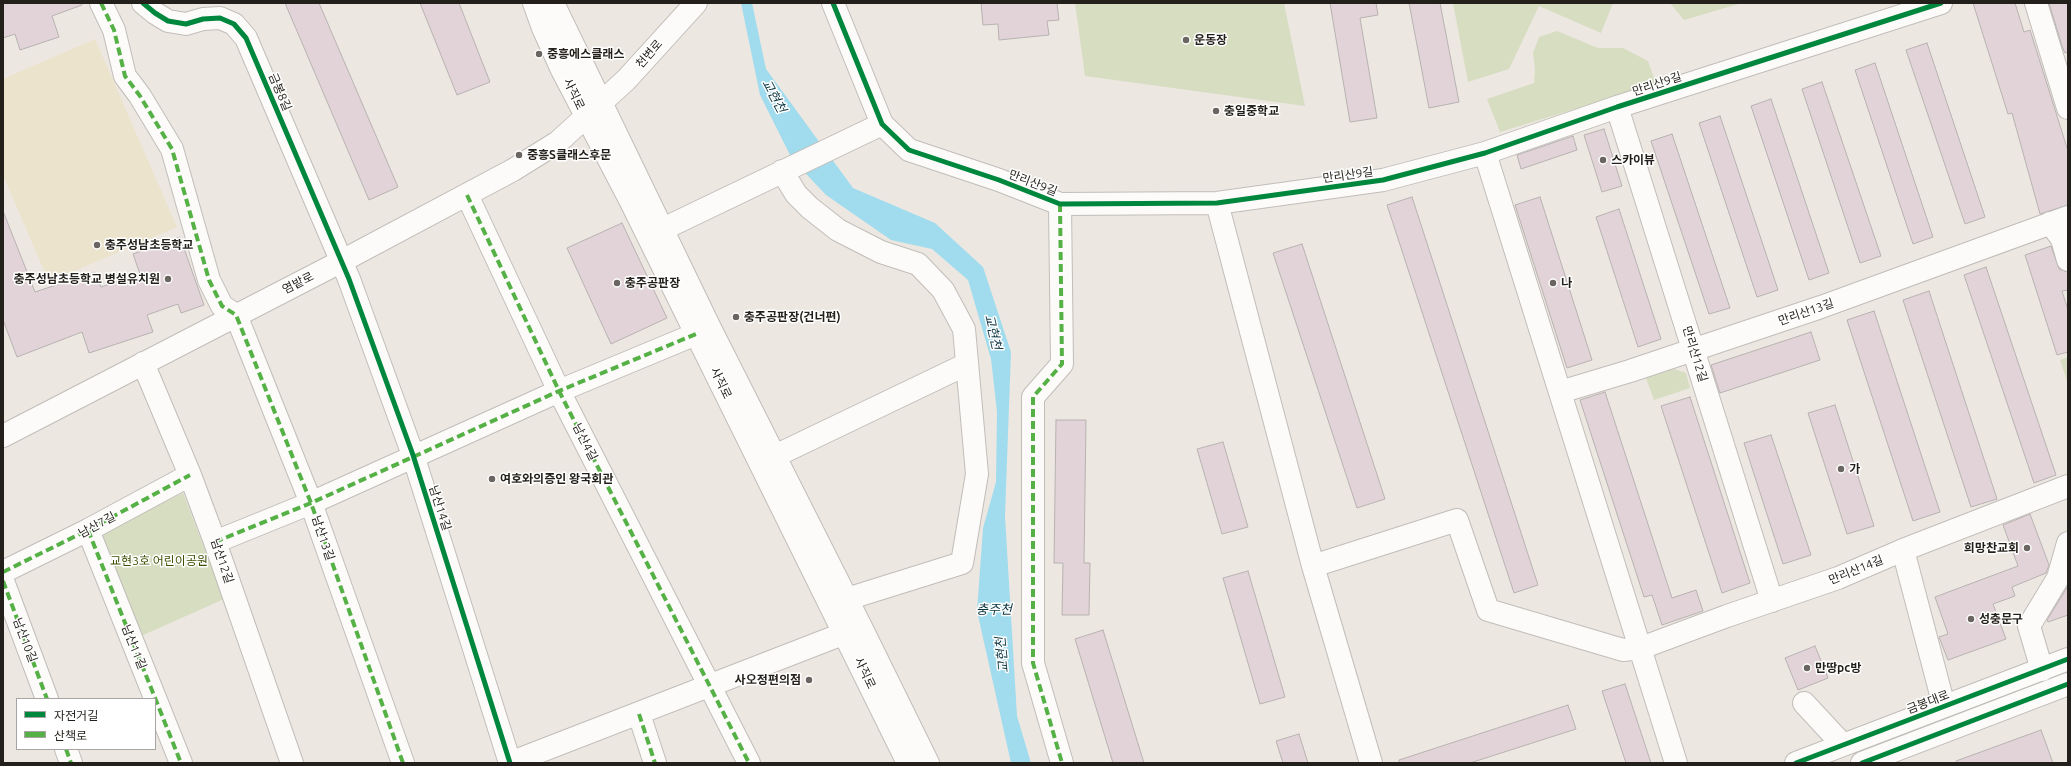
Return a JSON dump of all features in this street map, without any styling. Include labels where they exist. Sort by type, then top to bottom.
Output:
[{"type":"street","points":[[101,3],[114,30],[125,76],[140,96],[172,150],[209,280],[222,306],[236,315]]},
{"type":"street","name":"금봉8길","points":[[142,3],[168,21],[186,24],[203,19],[220,18],[234,24],[246,38],[342,261]]},
{"type":"street","name":"사직로","points":[[534,3],[542,28],[593,110],[663,229],[847,599],[853,630],[908,763]]},
{"type":"street","name":"사직로","points":[[553,3],[617,175],[696,334],[853,630],[928,763]]},
{"type":"street","name":"천변로","points":[[593,110],[626,80],[696,3]]},
{"type":"street","name":"만리산9길","points":[[833,3],[882,124],[909,150],[999,180],[1060,204],[1216,203],[1382,180],[1485,153],[1618,107],[1941,3]]},
{"type":"street","points":[[2036,3],[2068,108]]},
{"type":"street","name":"만리산12길","points":[[1618,107],[1772,600]]},
{"type":"street","name":"염밭로","points":[[3,436],[467,195],[558,142],[593,110]]},
{"type":"street","points":[[663,229],[882,124]]},
{"type":"street","points":[[1485,153],[1676,763]]},
{"type":"street","points":[[782,171],[796,194],[810,208],[838,230],[881,252],[918,264],[943,290],[964,329],[977,474],[962,563],[847,599]]},
{"type":"street","name":"남산4길","points":[[467,195],[559,391],[749,763]]},
{"type":"street","points":[[1216,203],[1314,566],[1372,763]]},
{"type":"street","points":[[1060,204],[1062,364],[1033,397],[1033,648],[1034,663],[1062,763]]},
{"type":"street","name":"만리산13길","points":[[1560,392],[1694,350],[1946,262],[2059,220],[2062,239],[2068,260]]},
{"type":"street","name":"남산14길","points":[[342,261],[413,456],[510,763]]},
{"type":"street","name":"남산13길","points":[[236,315],[311,503],[403,763]]},
{"type":"street","points":[[215,542],[311,503],[559,391],[696,334]]},
{"type":"street","name":"남산12길","points":[[143,362],[190,475],[215,542],[292,763]]},
{"type":"street","points":[[775,456],[967,364]]},
{"type":"street","name":"남산7길","points":[[3,572],[88,530],[190,475]]},
{"type":"street","name":"만리산14길","points":[[1314,566],[1457,520],[1488,610],[1623,650],[1641,648],[1772,600],[1838,578],[1904,550],[2068,486]]},
{"type":"street","name":"남산11길","points":[[88,530],[155,698]]},
{"type":"street","points":[[2042,670],[2029,626],[2058,578],[2068,543]]},
{"type":"street","points":[[1904,550],[1944,706]]},
{"type":"street","name":"남산10길","points":[[3,581],[47,698]]},
{"type":"street","points":[[510,763],[710,687],[853,630]]},
{"type":"street","name":"금봉대로","points":[[1796,763],[2068,659]]},
{"type":"street","points":[[1862,763],[2068,684]]},
{"type":"street","name":"남산11길","points":[[156,700],[181,763]]},
{"type":"street","points":[[1804,703],[1843,745]]},
{"type":"street","points":[[639,714],[655,763]]},
{"type":"street","points":[[66,750],[71,763]]},
{"type":"green space","name":"운동장","points":[[1075,3],[1284,3],[1305,106],[1085,76]]},
{"type":"green space","points":[[1453,3],[1613,3],[1601,33],[1539,6],[1509,69],[1468,82]]},
{"type":"green space","points":[[1670,3],[1742,3],[1684,20]]},
{"type":"green space","points":[[1557,31],[1598,48],[1623,48],[1648,61],[1656,84],[1500,132],[1487,99],[1534,83],[1535,69],[1533,53],[1539,37]]},
{"type":"green space","points":[[2068,357],[2068,384],[2060,360]]},
{"type":"green space","points":[[1674,369],[1686,373],[1690,388],[1654,400],[1646,378]]},
{"type":"green space","name":"교현3호 어린이공원","points":[[183,493],[224,599],[139,637],[99,534]]},
{"type":"sand","points":[[95,39],[177,227],[49,282],[3,175],[3,79]]},
{"type":"water","name":"충주천","points":[[741,3],[752,3],[766,69],[853,188],[935,223],[983,267],[1011,352],[1005,516],[1017,716],[1031,763],[1011,763],[977,611],[983,528],[996,482],[997,412],[991,359],[968,280],[932,249],[891,240],[826,195],[792,159],[760,95]]},
{"type":"building","points":[[3,3],[82,3],[82,5],[52,16],[59,37],[20,50],[15,34],[3,38]]},
{"type":"building","points":[[285,3],[319,3],[398,187],[369,200]]},
{"type":"building","points":[[420,3],[459,3],[490,82],[457,95]]},
{"type":"building","points":[[981,3],[1057,3],[1059,20],[1047,21],[1049,35],[999,40],[998,24],[983,25]]},
{"type":"building","points":[[1330,3],[1376,3],[1378,15],[1360,18],[1377,118],[1350,122]]},
{"type":"building","points":[[1409,3],[1440,3],[1459,102],[1429,108]]},
{"type":"building","points":[[1973,3],[2015,3],[2024,32],[2030,30],[2068,151],[2068,205],[2040,214],[2012,113],[2008,114]]},
{"type":"building","points":[[2049,3],[2068,3],[2068,52],[2065,53],[2062,46]]},
{"type":"building","points":[[1927,43],[1985,217],[1965,224],[1906,50]]},
{"type":"building","points":[[1875,63],[1933,237],[1913,244],[1855,70]]},
{"type":"building","points":[[1822,82],[1881,256],[1860,263],[1802,89]]},
{"type":"building","points":[[1771,99],[1829,273],[1809,280],[1751,106]]},
{"type":"building","points":[[1720,116],[1778,290],[1757,297],[1699,123]]},
{"type":"building","name":"스카이뷰","points":[[1604,129],[1622,186],[1602,192],[1584,135]]},
{"type":"building","points":[[1672,134],[1730,308],[1709,314],[1651,141]]},
{"type":"building","points":[[1573,136],[1577,150],[1521,169],[1517,155]]},
{"type":"building","points":[[1412,197],[1538,585],[1514,593],[1387,205]]},
{"type":"building","name":"나","points":[[1540,197],[1592,360],[1567,368],[1515,205]]},
{"type":"building","points":[[1619,209],[1661,339],[1638,347],[1596,217]]},
{"type":"building","points":[[3,211],[35,292],[95,272],[101,287],[140,274],[133,254],[180,237],[204,305],[181,313],[178,304],[147,315],[153,332],[89,353],[82,332],[17,357],[3,320]]},
{"type":"building","name":"충주공판장","points":[[622,223],[667,318],[611,344],[567,248]]},
{"type":"building","points":[[1302,244],[1385,499],[1357,508],[1273,253]]},
{"type":"building","points":[[2051,246],[2059,269],[2068,272],[2068,290],[2062,291],[2068,310],[2068,352],[2057,355],[2025,255]]},
{"type":"building","points":[[1986,267],[2056,475],[2034,483],[1964,275]]},
{"type":"building","points":[[1929,291],[1997,499],[1971,507],[1903,300]]},
{"type":"building","points":[[1874,311],[1940,512],[1913,521],[1847,320]]},
{"type":"building","points":[[1811,332],[1820,360],[1720,393],[1711,365]]},
{"type":"building","points":[[1605,392],[1672,598],[1696,590],[1703,611],[1662,625],[1652,595],[1644,597],[1580,400]]},
{"type":"building","points":[[1690,397],[1750,583],[1722,593],[1661,406]]},
{"type":"building","name":"가","points":[[1835,405],[1874,526],[1847,534],[1808,413]]},
{"type":"building","points":[[1056,420],[1086,420],[1084,563],[1090,563],[1089,615],[1062,615],[1063,563],[1054,563]]},
{"type":"building","points":[[1771,435],[1811,555],[1783,564],[1744,443]]},
{"type":"building","points":[[1223,442],[1248,527],[1222,534],[1197,449]]},
{"type":"building","name":"성충문구","points":[[2030,514],[2049,565],[2046,573],[2012,587],[2015,596],[1993,604],[2006,639],[1948,660],[1939,637],[1948,634],[1935,597],[2018,566],[2003,525]]},
{"type":"building","points":[[1248,571],[1285,697],[1260,704],[1223,578]]},
{"type":"building","points":[[2068,586],[2068,615],[2048,622],[2047,620]]},
{"type":"building","points":[[1103,630],[1144,763],[1113,763],[1075,639]]},
{"type":"building","name":"만땅pc방","points":[[1815,646],[1828,678],[1798,690],[1785,658]]},
{"type":"building","points":[[1625,684],[1651,763],[1626,763],[1602,691]]},
{"type":"building","points":[[1568,705],[1576,729],[1470,763],[1399,763],[1399,760]]},
{"type":"building","points":[[2041,730],[2053,763],[1956,763],[1956,761]]},
{"type":"building","points":[[1299,734],[1308,763],[1283,763],[1276,741]]},
{"type":"marked path","points":[[101,3],[114,30],[125,76],[140,96],[172,149],[209,280],[222,306],[236,315],[311,503],[403,763]]},
{"type":"marked path","points":[[467,195],[559,391],[749,763]]},
{"type":"marked path","points":[[1060,204],[1062,364],[1033,397],[1033,663],[1062,763]]},
{"type":"marked path","points":[[215,542],[311,503],[559,391],[696,334]]},
{"type":"marked path","points":[[3,572],[88,530],[190,475]]},
{"type":"marked path","points":[[88,530],[155,698]]},
{"type":"marked path","points":[[3,581],[47,698]]},
{"type":"marked path","points":[[156,700],[181,763]]},
{"type":"marked path","points":[[639,714],[655,763]]},
{"type":"marked path","points":[[66,750],[71,763]]},
{"type":"cycle path","points":[[143,3],[168,21],[186,24],[203,19],[220,18],[234,24],[246,38],[349,279],[413,455],[510,763]]},
{"type":"cycle path","points":[[833,3],[882,124],[909,150],[999,180],[1060,204],[1217,203],[1383,180],[1485,153],[1617,107],[1941,3]]},
{"type":"cycle path","points":[[1796,763],[2068,659]]},
{"type":"cycle path","points":[[1862,763],[2068,684]]},
{"type":"place","name":"운동장","points":[[1186,40]]},
{"type":"place","name":"중흥에스클래스","points":[[539,54]]},
{"type":"place","name":"충일중학교","points":[[1216,111]]},
{"type":"place","name":"중흥S클래스후문","points":[[519,155]]},
{"type":"place","name":"스카이뷰","points":[[1603,160]]},
{"type":"place","name":"충주성남초등학교","points":[[97,245]]},
{"type":"place","name":"충주성남초등학교 병설유치원","points":[[168,279]]},
{"type":"place","name":"충주공판장","points":[[617,283]]},
{"type":"place","name":"나","points":[[1553,283]]},
{"type":"place","name":"충주공판장(건너편)","points":[[736,317]]},
{"type":"place","name":"가","points":[[1841,469]]},
{"type":"place","name":"여호와의증인 왕국회관","points":[[492,479]]},
{"type":"place","name":"희망찬교회","points":[[2027,548]]},
{"type":"place","name":"성충문구","points":[[1971,619]]},
{"type":"place","name":"만땅pc방","points":[[1807,668]]},
{"type":"place","name":"사오정편의점","points":[[809,680]]},
{"type":"water label","name":"교현천","points":[[774,96]]},
{"type":"water label","name":"교현천","points":[[993,332]]},
{"type":"water label","name":"교현천","points":[[1002,655]]}]
